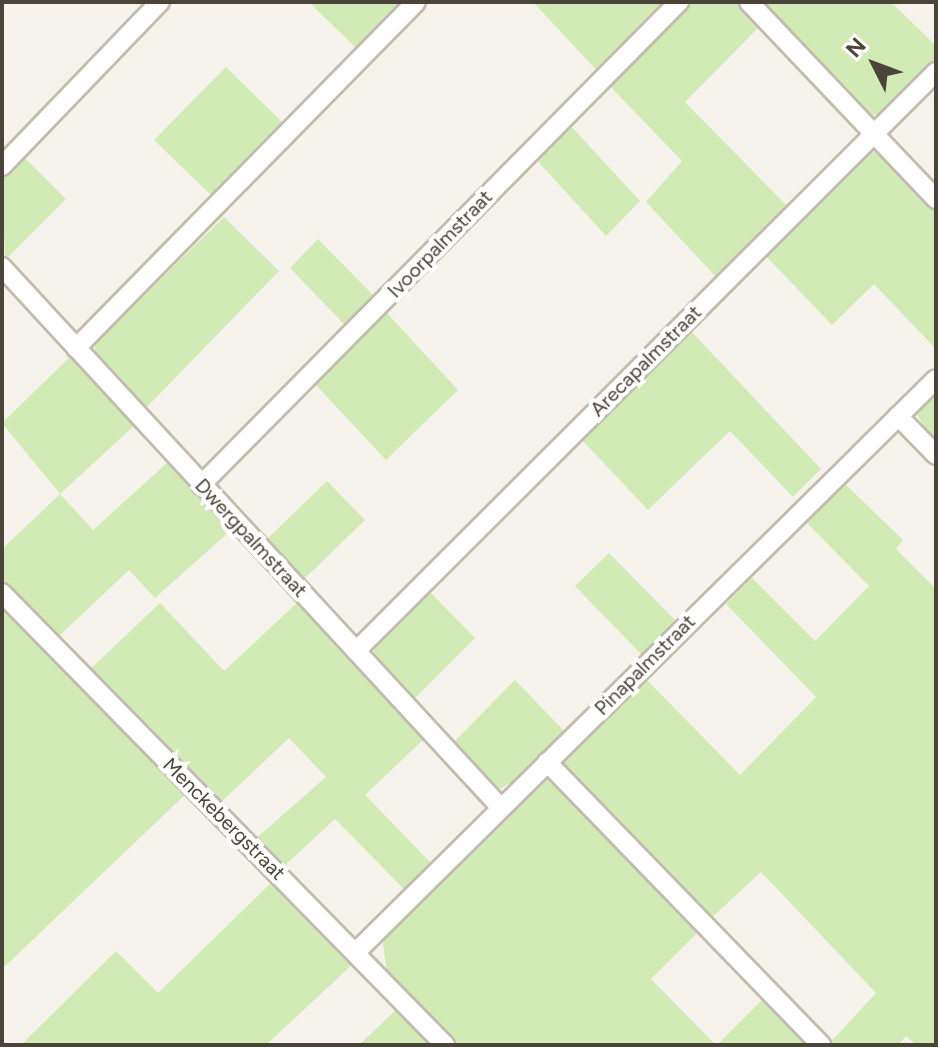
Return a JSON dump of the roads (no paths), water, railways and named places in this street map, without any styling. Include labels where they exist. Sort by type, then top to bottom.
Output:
[{"type":"street","points":[[2,166],[160,2]]},
{"type":"street","points":[[76,348],[416,2]]},
{"type":"street","name":"Ivoorpalmstraat","points":[[201,485],[679,2]]},
{"type":"street","points":[[749,2],[936,199]]},
{"type":"street","name":"Arecapalmstraat","points":[[356,651],[936,72]]},
{"type":"street","name":"Dwergpalmstraat","points":[[2,267],[501,808]]},
{"type":"street","name":"Pinapalmstraat","points":[[356,952],[936,379]]},
{"type":"street","points":[[898,416],[936,455]]},
{"type":"street","name":"Menckebergstraat","points":[[2,593],[445,1045]]},
{"type":"street","points":[[547,762],[821,1045]]}]
